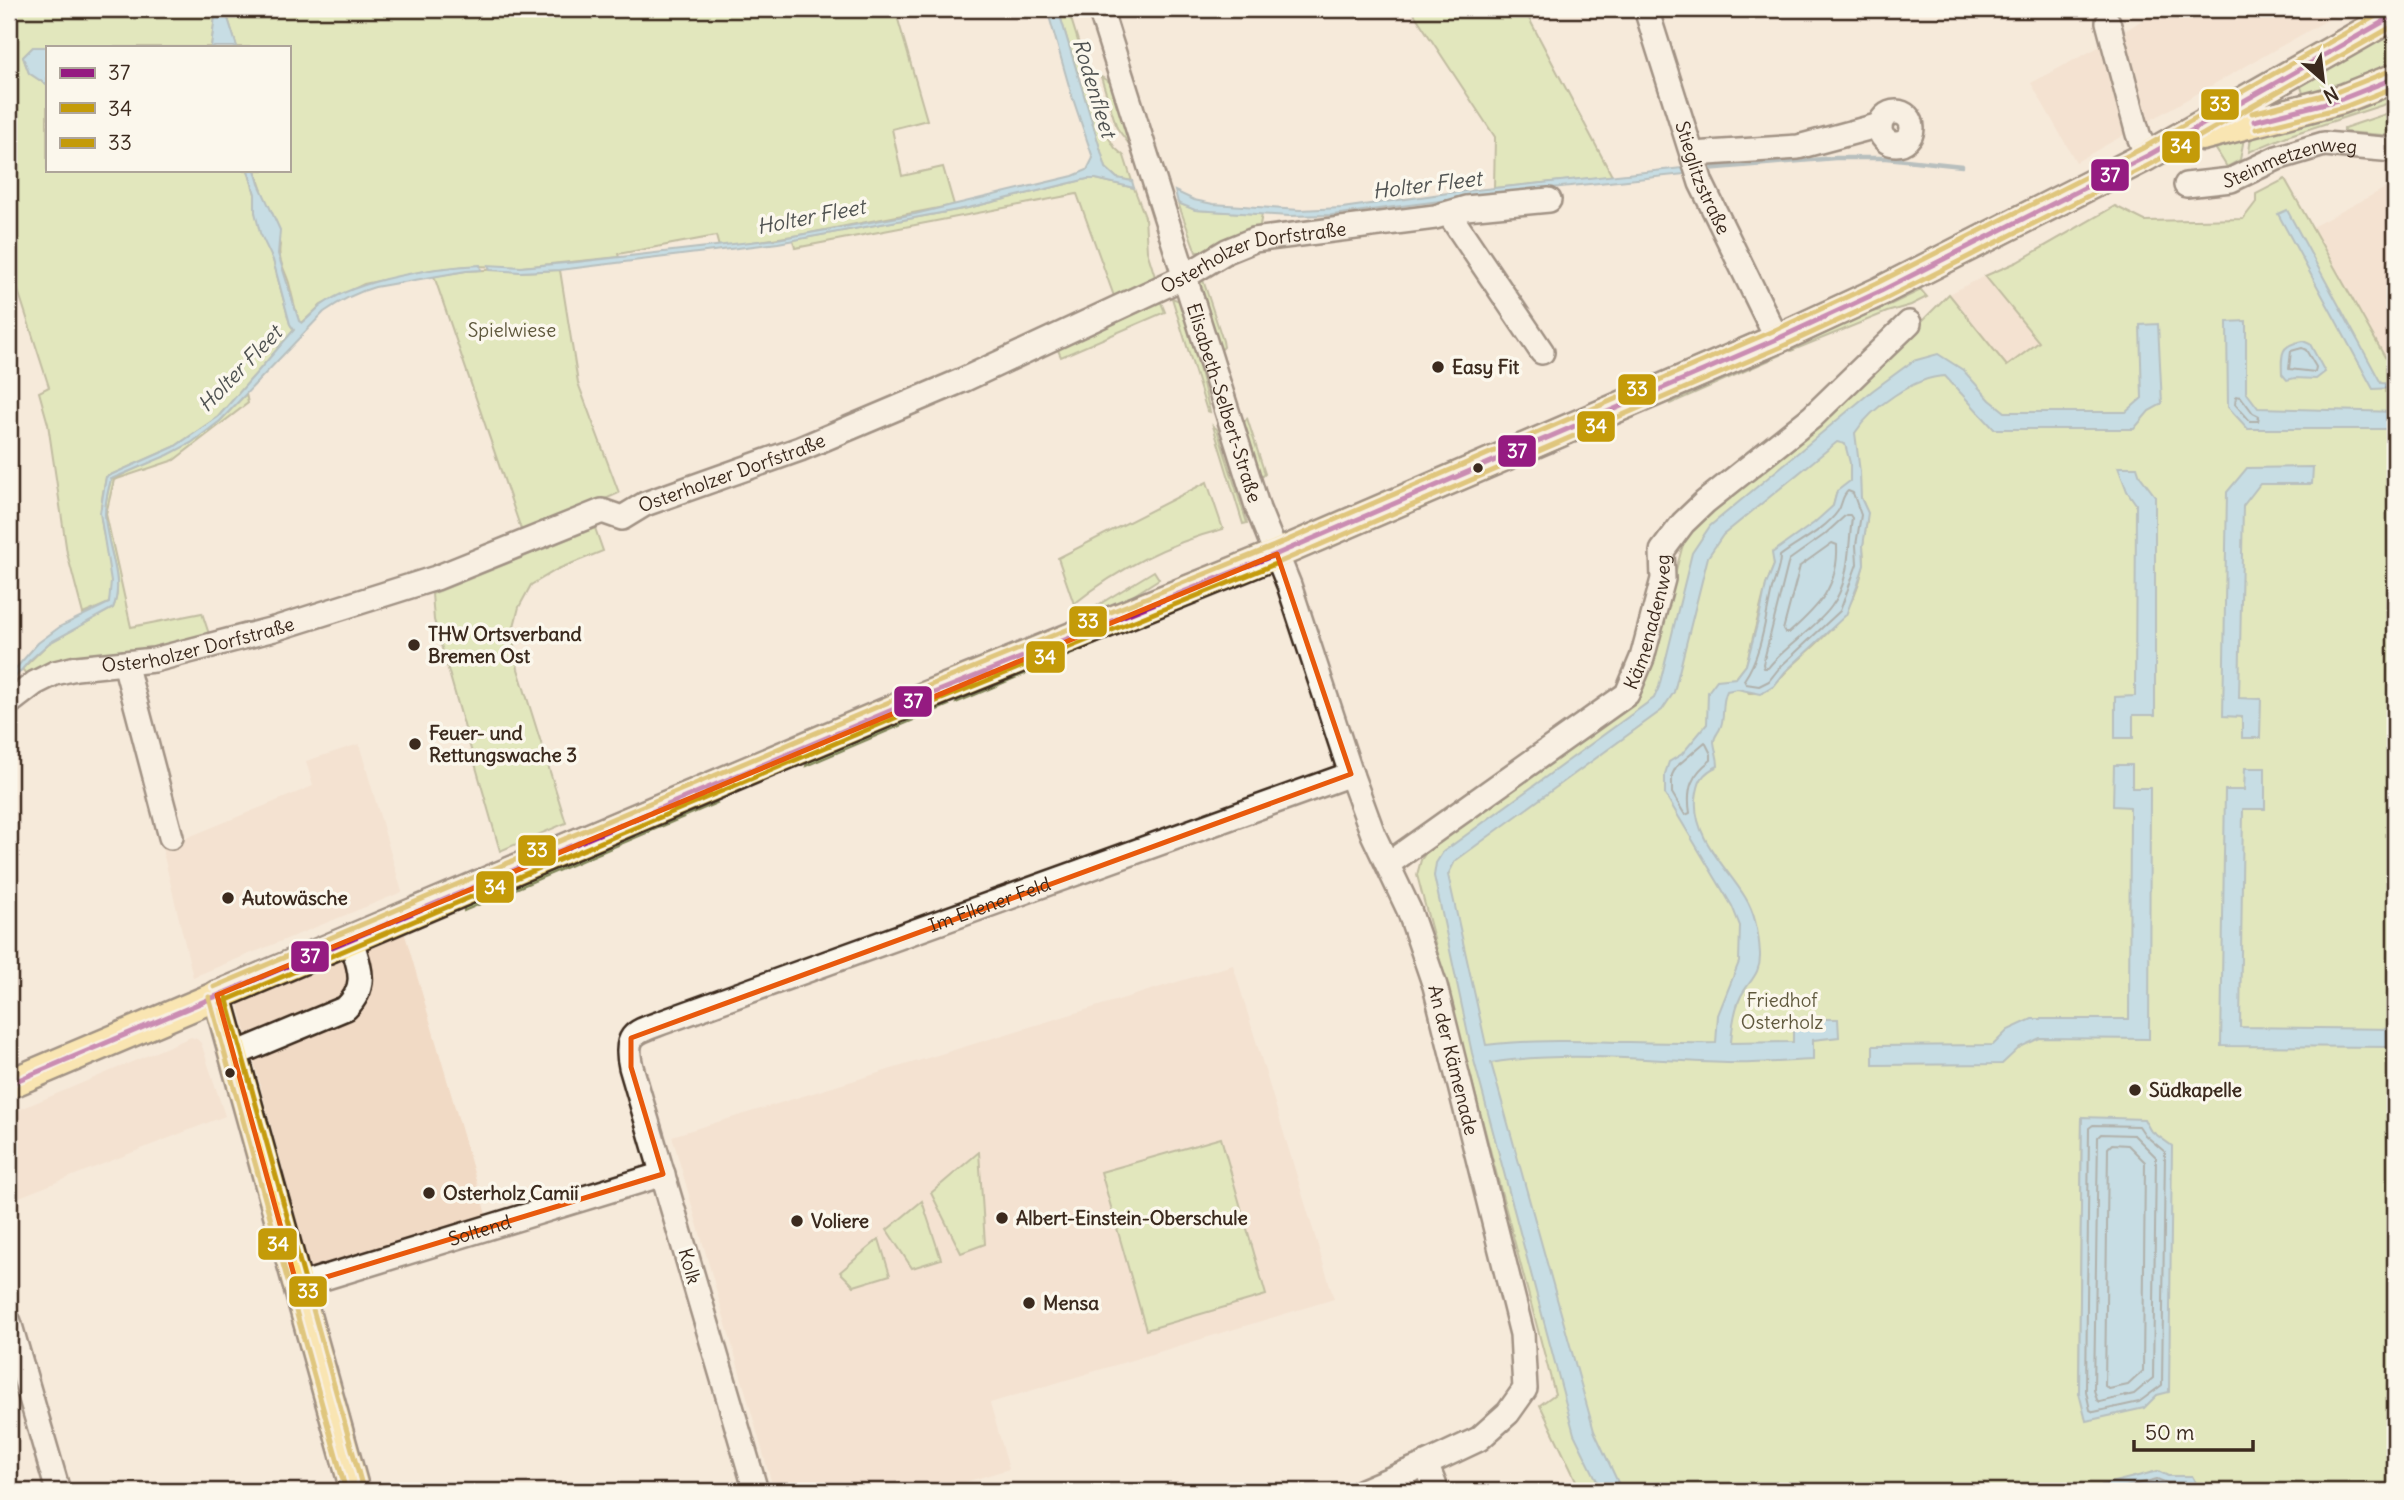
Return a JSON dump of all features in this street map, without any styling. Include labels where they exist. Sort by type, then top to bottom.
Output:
[{"type":"main road","points":[[9,1084],[899,707],[1276,554],[1777,339],[1906,279],[2159,149],[2244,112],[2294,71],[2395,15]]},
{"type":"main road","points":[[2294,71],[2296,97],[2304,109]]},
{"type":"main road","points":[[2244,112],[2304,109],[2342,99],[2395,78]]},
{"type":"main road","points":[[217,995],[355,1491]]},
{"type":"street","name":"Elisabeth-Selbert-Straße","points":[[1100,9],[1237,444],[1276,554]]},
{"type":"street","name":"Stieglitzstraße","points":[[1646,9],[1701,183],[1777,339]]},
{"type":"street","points":[[2108,22],[2138,134],[2159,149]]},
{"type":"street","points":[[1693,154],[1798,147],[1880,125]]},
{"type":"street","name":"Steinmetzenweg","points":[[2186,185],[2231,180],[2277,158],[2323,144],[2395,150]]},
{"type":"street","name":"Osterholzer Dorfstraße","points":[[9,703],[35,683],[55,673],[76,668],[154,660],[274,629],[436,578],[602,511],[622,518],[645,504],[800,449],[924,397],[1184,277],[1227,251],[1254,240],[1449,214],[1466,208],[1549,200]]},
{"type":"street","points":[[1449,214],[1542,352]]},
{"type":"street","name":"Kämenadenweg","points":[[1388,864],[1627,694],[1646,645],[1664,579],[1662,551],[1705,502],[1812,417],[1909,323]]},
{"type":"street","name":"An der Kämenade","points":[[1276,554],[1289,585],[1373,834],[1409,909],[1435,986],[1522,1335],[1525,1389],[1507,1413],[1479,1438],[1362,1491]]},
{"type":"street","points":[[125,663],[171,837]]},
{"type":"street","name":"Im Ellener Feld","points":[[630,1040],[644,1029],[1351,774]]},
{"type":"street","points":[[233,1055],[346,1007],[352,1002],[361,982],[351,940]]},
{"type":"street","name":"Kolk","points":[[630,1040],[627,1050],[631,1067],[756,1491]]},
{"type":"street","name":"Soltend","points":[[297,1286],[663,1174]]},
{"type":"street","points":[[9,1322],[58,1491]]},
{"type":"street","points":[[1426,1464],[1437,1491]]},
{"type":"highlighted area","points":[[1277,554],[1351,774],[631,1038],[631,1067],[663,1174],[297,1286],[217,995]]},
{"type":"shaded area","points":[[2151,9],[2347,9],[2076,162],[2031,83],[2108,42],[2153,13]]},
{"type":"shaded area","points":[[2395,183],[2395,375],[2312,227]]},
{"type":"shaded area","points":[[1985,276],[2039,342],[2007,366],[1949,294]]},
{"type":"shaded area","points":[[359,744],[402,892],[193,977],[162,848],[313,786],[306,761]]},
{"type":"shaded area","points":[[404,931],[487,1218],[310,1270],[238,1003]]},
{"type":"shaded area","name":"Albert-Einstein-Oberschule","points":[[1233,965],[1334,1299],[990,1403],[1009,1469],[935,1491],[774,1491],[672,1136]]},
{"type":"shaded area","points":[[191,1037],[201,1043],[225,1116],[9,1201],[9,1114]]},
{"type":"green space","points":[[9,9],[216,9],[211,46],[46,46],[33,47],[23,57],[29,73],[46,84],[46,172],[249,172],[255,194],[255,212],[294,330],[218,417],[174,447],[106,477],[101,515],[111,571],[111,593],[109,603],[83,614],[67,553],[48,424],[39,392],[49,387],[9,262]]},
{"type":"green space","points":[[225,9],[895,9],[927,120],[892,129],[902,176],[943,167],[954,205],[799,235],[719,247],[716,236],[618,254],[619,257],[521,267],[467,266],[432,270],[364,284],[321,305],[302,323],[299,321],[280,260],[280,245],[256,172],[290,172],[290,46],[237,46]]},
{"type":"green space","points":[[1058,9],[1068,9],[1087,70],[1077,72]]},
{"type":"green space","points":[[1411,9],[1524,9],[1612,176],[1494,188],[1495,137]]},
{"type":"green space","points":[[2395,26],[2395,68],[2304,96],[2300,84]]},
{"type":"green space","points":[[1101,77],[1114,84],[1135,152],[1117,128]]},
{"type":"green space","points":[[1088,82],[1101,125],[1115,148],[1124,156],[1132,181],[1117,178],[1106,168],[1080,83]]},
{"type":"green space","points":[[2395,93],[2395,100],[2389,103],[2287,136],[2249,152],[2251,137],[2340,114]]},
{"type":"green space","points":[[2395,111],[2395,136],[2344,132],[2344,128]]},
{"type":"green space","points":[[2244,138],[2240,160],[2227,167],[2214,146]]},
{"type":"green space","points":[[1087,179],[1134,188],[1145,217],[1147,251],[1156,280],[1115,299],[1077,194],[795,248],[793,240],[968,208]]},
{"type":"green space","name":"Friedhof Osterholz","points":[[2285,179],[2395,375],[2395,1491],[2200,1491],[2192,1476],[2167,1476],[2158,1471],[2102,1486],[2104,1491],[1581,1491],[1540,1405],[1555,1394],[1417,875],[1421,860],[1427,851],[1643,690],[1684,541],[1697,522],[1851,392],[1949,294],[2007,366],[2039,342],[1985,276],[2017,262],[2115,206],[2145,221],[2243,219],[2256,202],[2256,194]],"holes":[[[1837,491],[1861,498],[1866,512],[1864,564],[1853,598],[1837,623],[1774,685],[1764,691],[1749,693],[1736,678],[1746,665],[1766,585],[1774,565],[1833,506]],[[2082,1117],[2150,1130],[2161,1139],[2157,1395],[2148,1402],[2079,1393]]]},
{"type":"green space","points":[[1178,203],[1196,210],[1262,214],[1260,225],[1255,232],[1204,252],[1196,252]]},
{"type":"green space","name":"Spielwiese","points":[[504,269],[520,272],[560,270],[578,383],[619,493],[523,535],[434,276]]},
{"type":"green space","points":[[1200,278],[1203,280],[1223,341],[1224,347],[1221,350],[1217,349],[1195,284]]},
{"type":"green space","points":[[1921,290],[1927,297],[1911,305],[1791,351],[1788,345],[1853,315],[1877,311]]},
{"type":"green space","points":[[1172,298],[1180,301],[1185,310],[1210,412],[1207,411]]},
{"type":"green space","points":[[1160,300],[1165,312],[1061,357],[1057,348],[1073,341],[1078,334],[1094,327],[1102,329],[1139,312],[1144,305]]},
{"type":"green space","points":[[1778,350],[1781,355],[1670,404],[1668,399]]},
{"type":"green space","points":[[246,394],[248,403],[174,460],[114,480],[106,514],[131,627],[202,613],[210,637],[164,649],[74,657],[27,675],[22,669],[49,643],[113,608],[116,573],[105,513],[111,480],[191,443],[220,421]]},
{"type":"green space","points":[[1247,418],[1265,474],[1263,476],[1259,473],[1243,424]]},
{"type":"green space","points":[[1213,426],[1217,429],[1247,523],[1243,524]]},
{"type":"green space","points":[[1207,482],[1223,529],[1182,542],[1126,568],[1074,604],[1058,558]]},
{"type":"green space","points":[[595,528],[603,551],[558,569],[531,585],[519,607],[512,634],[518,669],[566,823],[500,851],[434,620],[432,594]]},
{"type":"green space","points":[[1154,571],[1159,579],[1123,602],[1080,622],[1075,619]]},
{"type":"green space","points":[[1099,638],[1103,641],[956,703],[958,697]]},
{"type":"green space","points":[[945,702],[949,705],[806,766],[808,760]]},
{"type":"green space","points":[[714,800],[717,803],[464,911],[464,905]]},
{"type":"green space","points":[[1221,1138],[1266,1295],[1146,1330],[1101,1172]]},
{"type":"green space","points":[[979,1152],[985,1244],[961,1253],[931,1193]]},
{"type":"green space","points":[[922,1201],[941,1259],[912,1268],[887,1230]]},
{"type":"green space","points":[[879,1239],[890,1275],[854,1286],[840,1272]]},
{"type":"water","points":[[216,9],[225,9],[237,46],[211,46]]},
{"type":"water","points":[[1047,9],[1058,9],[1106,168],[1117,178],[1132,181],[1134,188],[1087,179],[968,208],[778,243],[560,270],[490,270],[488,265],[521,267],[577,262],[777,239],[915,214],[1073,176],[1087,170],[1093,158]]},
{"type":"water","points":[[33,47],[46,47],[46,84],[29,73],[23,57]]},
{"type":"water","points":[[1682,168],[1685,174],[1494,194],[1332,215],[1289,216],[1195,210],[1178,203],[1175,191],[1194,200],[1213,204],[1300,210],[1342,208],[1448,193]]},
{"type":"water","points":[[249,172],[256,172],[280,230],[278,254],[299,321],[302,323],[337,296],[376,281],[462,266],[480,265],[481,270],[375,287],[342,301],[324,312],[220,421],[191,443],[111,479],[105,513],[116,573],[113,608],[49,643],[9,685],[9,676],[38,643],[61,626],[109,603],[111,581],[100,513],[106,477],[174,447],[218,417],[294,330],[290,324],[273,260],[260,233],[255,212],[255,194]]},
{"type":"water","points":[[2287,210],[2381,383],[2395,384],[2395,388],[2373,389],[2278,214]]},
{"type":"water","points":[[2246,321],[2246,392],[2258,408],[2395,412],[2395,444],[2387,429],[2248,429],[2228,407],[2227,322]]},
{"type":"water","points":[[2158,324],[2162,404],[2149,411],[2134,429],[1994,429],[1945,376],[1920,382],[1882,404],[1855,433],[1861,498],[1868,513],[1863,546],[1864,565],[1846,615],[1785,672],[1774,686],[1761,694],[1737,689],[1727,691],[1722,722],[1714,740],[1718,766],[1702,778],[1698,787],[1696,813],[1705,839],[1748,903],[1759,939],[1759,967],[1739,1001],[1731,1043],[1793,1042],[1793,1019],[1838,1019],[1839,1037],[1813,1040],[1813,1060],[1738,1063],[1549,1057],[1491,1063],[1594,1431],[1622,1491],[1602,1491],[1574,1434],[1472,1053],[1434,876],[1436,863],[1443,852],[1654,698],[1692,553],[1710,526],[1872,391],[1913,361],[1938,354],[1963,370],[1990,400],[2005,412],[2126,412],[2142,398],[2140,325]],"holes":[[[1837,442],[1845,444],[1850,463],[1850,481],[1837,491],[1833,506],[1772,553],[1774,565],[1766,585],[1746,665],[1736,678],[1717,680],[1708,692],[1707,724],[1682,754],[1669,762],[1665,774],[1665,794],[1732,906],[1740,926],[1739,962],[1718,1015],[1716,1043],[1544,1041],[1486,1045],[1448,875],[1455,861],[1662,710],[1674,692],[1708,557],[1723,535]]]},
{"type":"water","points":[[2303,341],[2310,344],[2325,372],[2316,379],[2287,380],[2282,374],[2284,351],[2286,347]]},
{"type":"water","points":[[2118,467],[2137,467],[2140,476],[2155,496],[2155,715],[2133,715],[2133,738],[2115,738],[2115,697],[2135,696],[2136,504],[2127,491]]},
{"type":"water","points":[[2313,467],[2312,484],[2260,484],[2243,506],[2239,698],[2261,699],[2260,738],[2242,738],[2242,717],[2223,716],[2227,492],[2247,468]]},
{"type":"water","points":[[2114,765],[2132,765],[2132,788],[2150,788],[2149,1039],[2040,1038],[2020,1047],[2002,1064],[1873,1065],[1873,1046],[1993,1045],[2008,1030],[2032,1019],[2129,1019],[2130,807],[2113,806]]},
{"type":"water","points":[[2245,768],[2265,768],[2265,809],[2243,809],[2240,1027],[2395,1029],[2395,1047],[2221,1046],[2225,790],[2244,790]]},
{"type":"water","points":[[2082,1117],[2144,1119],[2150,1130],[2172,1146],[2169,1392],[2157,1395],[2144,1408],[2086,1421],[2079,1393]]},
{"type":"water","points":[[2158,1471],[2168,1476],[2192,1476],[2200,1491],[2104,1491],[2102,1485]]},
{"type":"waterway","name":"Holter Fleet","points":[[1706,169],[1835,158],[1887,158],[1962,166]]},
{"type":"transit line","name":"33","points":[[214,987],[896,699],[1274,546],[1773,331],[1877,283],[2143,148],[2388,9]]},
{"type":"transit line","name":"37","points":[[9,1084],[899,707],[1277,554],[1777,339],[1881,291],[2147,156],[2395,15]]},
{"type":"transit line","name":"34","points":[[220,1003],[902,715],[1280,562],[1781,347],[1885,299],[2151,164],[2395,25]]},
{"type":"transit line","name":"33","points":[[2252,113],[2339,91],[2392,70]]},
{"type":"transit line","name":"37","points":[[2254,121],[2342,99],[2395,78]]},
{"type":"transit line","name":"34","points":[[2256,129],[2344,107],[2395,87]]},
{"type":"transit line","name":"33","points":[[225,993],[363,1489]]},
{"type":"transit line","name":"34","points":[[209,997],[346,1491]]},
{"type":"place","name":"Easy Fit","points":[[1438,367]]},
{"type":"place","name":"THW Ortsverband Bremen Ost","points":[[414,645]]},
{"type":"place","name":"Feuer- und Rettungswache 3","points":[[415,744]]},
{"type":"place","name":"Autowäsche","points":[[228,898]]},
{"type":"place","name":"Südkapelle","points":[[2135,1090]]},
{"type":"place","name":"Osterholz Camii","points":[[429,1193]]},
{"type":"place","name":"Albert-Einstein-Oberschule","points":[[1002,1218]]},
{"type":"place","name":"Voliere","points":[[797,1221]]},
{"type":"place","name":"Mensa","points":[[1029,1303]]},
{"type":"water label","name":"Rodenfleet","points":[[1094,88]]}]
